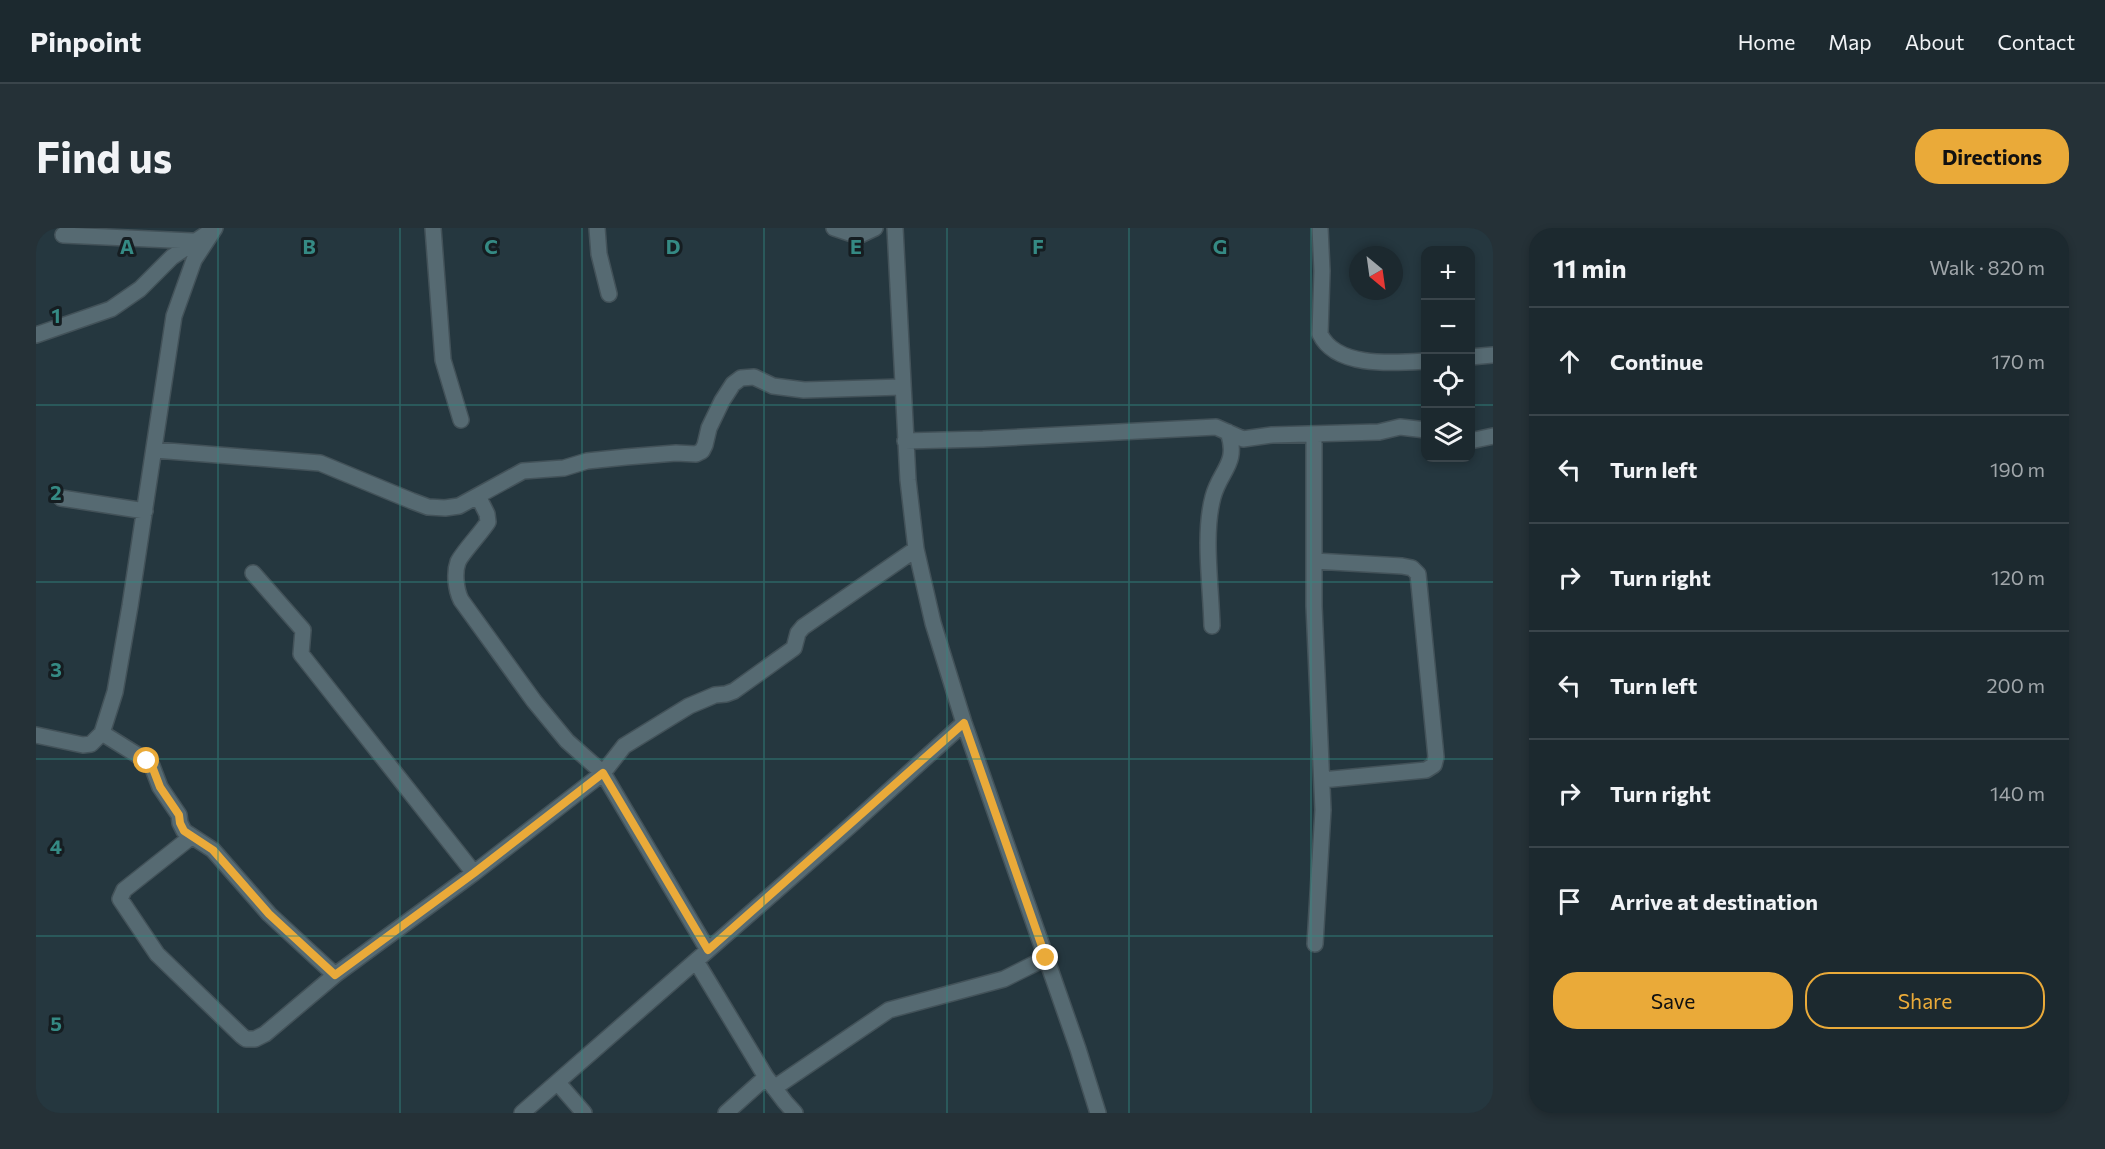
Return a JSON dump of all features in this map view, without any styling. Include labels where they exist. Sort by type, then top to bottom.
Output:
[{"type":"street","points":[[36,335],[111,309],[140,289],[172,257],[215,228]]},
{"type":"street","points":[[36,735],[83,745],[91,744],[102,733],[115,692],[155,450],[174,316],[194,260],[215,228]]},
{"type":"street","points":[[433,228],[443,360],[461,420]]},
{"type":"street","points":[[597,228],[599,254],[609,294]]},
{"type":"street","points":[[834,228],[858,236],[875,228]]},
{"type":"street","points":[[895,228],[905,441],[916,549],[933,623],[964,723],[1098,1113]]},
{"type":"street","points":[[1320,228],[1322,271],[1320,334],[1324,342],[1332,351],[1354,360],[1421,361]]},
{"type":"street","points":[[63,235],[192,242]]},
{"type":"street","points":[[1475,357],[1493,355]]},
{"type":"street","points":[[155,450],[320,463],[428,507],[445,508],[459,506],[522,471],[564,468],[587,461],[702,452],[710,428],[727,392],[741,378],[754,377],[773,386],[804,390],[902,387]]},
{"type":"street","points":[[905,441],[1216,427],[1243,439],[1272,435],[1379,432],[1400,427],[1421,430]]},
{"type":"street","points":[[1212,626],[1208,524],[1214,495],[1228,465],[1233,446],[1228,432]]},
{"type":"street","points":[[1314,435],[1314,606],[1323,810],[1315,944]]},
{"type":"street","points":[[1475,440],[1493,436]]},
{"type":"street","points":[[478,496],[487,514],[488,522],[459,561],[456,576],[457,592],[461,600],[534,701],[567,741],[603,773],[708,950]]},
{"type":"street","points":[[61,498],[145,511]]},
{"type":"street","points":[[191,837],[123,890],[120,899],[157,954],[242,1036],[246,1039],[255,1039],[265,1034],[335,975],[474,873],[603,773],[624,746],[689,706],[715,695],[734,691],[794,648],[798,633],[803,627],[916,549]]},
{"type":"street","points":[[1314,561],[1402,566],[1412,568],[1418,574],[1436,758],[1434,765],[1426,770],[1322,780]]},
{"type":"street","points":[[253,573],[303,630],[304,636],[300,652],[307,662],[474,873]]},
{"type":"street","points":[[522,1113],[964,723]]},
{"type":"street","points":[[102,733],[152,766],[160,787],[179,815],[180,823],[191,837],[213,850],[269,914],[335,975]]},
{"type":"street","points":[[726,1113],[770,1083],[889,1010],[1004,979],[1046,958]]},
{"type":"street","points":[[696,961],[770,1083],[795,1113]]},
{"type":"street","points":[[558,1083],[585,1113]]},
{"type":"route","points":[[147,761],[152,766],[160,787],[179,815],[184,831],[213,850],[269,914],[335,975],[474,873],[603,773],[708,950],[964,723],[1046,958]]}]
